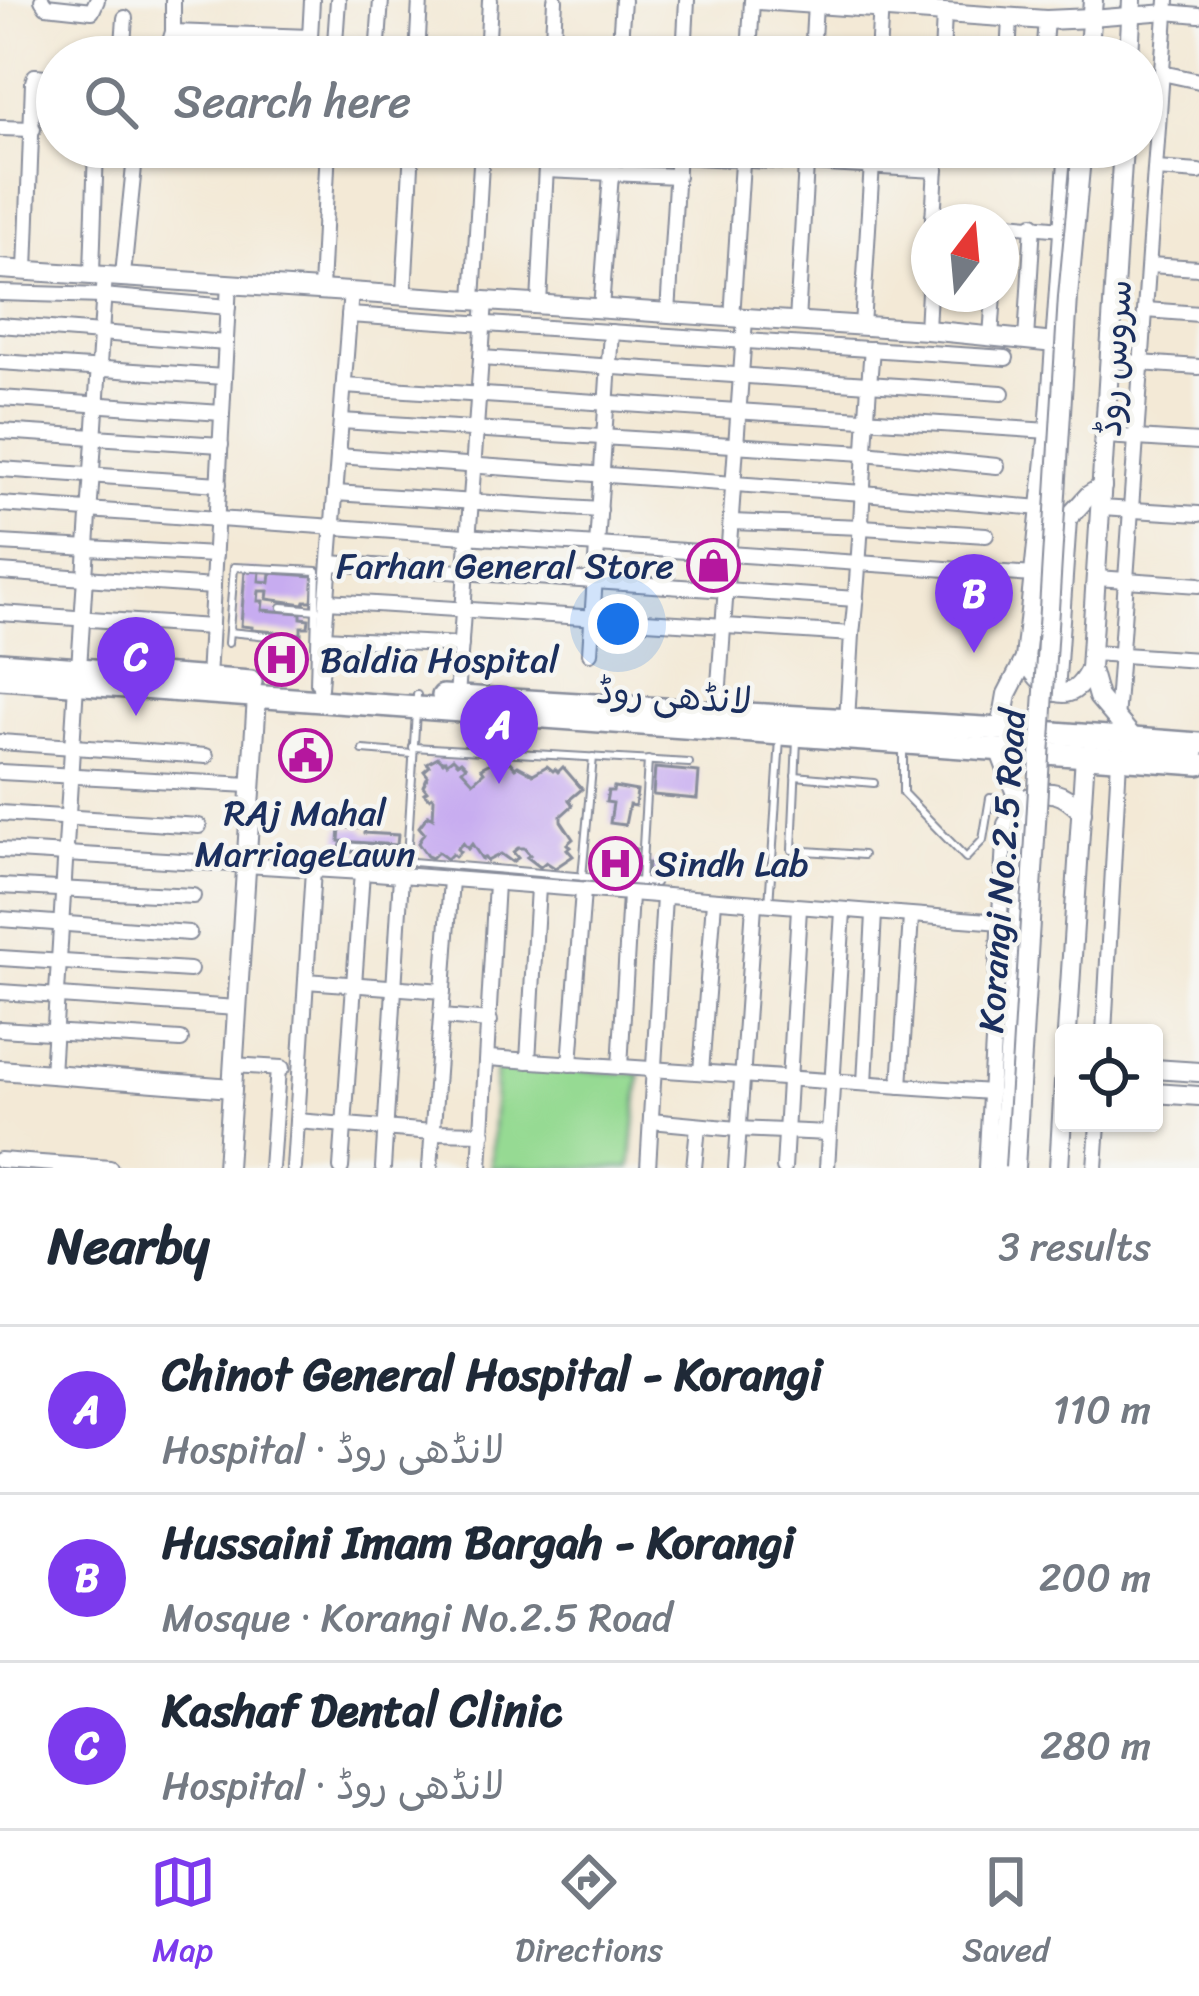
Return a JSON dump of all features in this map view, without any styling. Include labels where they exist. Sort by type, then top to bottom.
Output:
[{"type":"main road","points":[[755,0],[971,7],[1046,20],[1092,9]]},
{"type":"main road","points":[[1001,1168],[1024,843],[1022,807],[1000,739],[1007,694],[1025,659],[1049,431],[1068,168]]},
{"type":"main road","name":"Korangi No.2.5 Road","points":[[1015,1168],[1068,297],[1080,168]]},
{"type":"main road","points":[[1122,168],[1091,661],[1098,697],[1134,739]]},
{"type":"main road","points":[[0,268],[927,330],[1055,344]]},
{"type":"main road","points":[[1055,692],[1067,519],[1089,495],[1102,498]]},
{"type":"main road","points":[[1025,659],[1041,683],[1068,693],[1077,690],[1091,661]]},
{"type":"main road","name":"لانڈھی روڈ","points":[[0,663],[257,697],[416,701],[458,697],[847,721],[1000,739],[1085,755],[1199,764]]},
{"type":"main road","name":"لانڈھی روڈ","points":[[0,678],[208,679],[903,743],[1134,739],[1199,744]]},
{"type":"main road","points":[[227,1168],[257,697]]},
{"type":"main road","points":[[1068,1024],[1085,755]]},
{"type":"main road","points":[[1022,807],[1036,794],[1055,792],[1082,812]]},
{"type":"main road","points":[[0,1070],[232,1088]]},
{"type":"main road","points":[[1163,1070],[1199,1072]]},
{"type":"main road","points":[[1163,1094],[1199,1096]]},
{"type":"main road","points":[[1059,1168],[1061,1132]]},
{"type":"street","points":[[42,0],[46,6],[92,11],[98,0]]},
{"type":"street","points":[[172,36],[173,0]]},
{"type":"street","points":[[310,36],[312,0]]},
{"type":"street","points":[[335,36],[338,0]]},
{"type":"street","points":[[378,36],[381,0]]},
{"type":"street","points":[[418,36],[420,0]]},
{"type":"street","points":[[488,36],[490,0]]},
{"type":"street","points":[[553,36],[555,0]]},
{"type":"street","points":[[620,36],[623,0]]},
{"type":"street","points":[[685,36],[687,0]]},
{"type":"street","points":[[751,36],[755,0]]},
{"type":"street","points":[[813,36],[815,4]]},
{"type":"street","points":[[879,36],[881,4]]},
{"type":"street","points":[[1092,9],[1167,6],[1199,14]]},
{"type":"street","name":"سروس روڈ","points":[[1163,60],[1167,6]]},
{"type":"street","points":[[1009,36],[1010,17]]},
{"type":"street","points":[[123,36],[124,18]]},
{"type":"street","points":[[1045,36],[1046,20]]},
{"type":"street","points":[[173,32],[283,36]]},
{"type":"street","points":[[1163,73],[1199,81]]},
{"type":"street","points":[[26,270],[36,76]]},
{"type":"street","points":[[0,128],[33,129]]},
{"type":"street","points":[[99,168],[107,274]]},
{"type":"street","points":[[52,1074],[103,296],[131,168]]},
{"type":"street","points":[[321,289],[327,168]]},
{"type":"street","points":[[404,295],[411,168]]},
{"type":"street","points":[[458,697],[483,324],[479,300],[482,168]]},
{"type":"street","points":[[601,309],[611,168]]},
{"type":"street","points":[[668,314],[677,168]]},
{"type":"street","points":[[717,713],[743,341],[738,318],[742,168]]},
{"type":"street","points":[[797,322],[805,168]]},
{"type":"street","points":[[862,326],[872,168]]},
{"type":"street","points":[[904,168],[936,170],[934,204]]},
{"type":"street","points":[[1156,169],[1199,172]]},
{"type":"street","name":"سروس روڈ","points":[[1116,721],[1156,169]]},
{"type":"street","points":[[539,304],[546,170],[677,176]]},
{"type":"street","points":[[1019,223],[1062,229]]},
{"type":"street","points":[[1026,340],[1033,224]]},
{"type":"street","points":[[1149,265],[1199,268]]},
{"type":"street","points":[[208,679],[229,283]]},
{"type":"street","points":[[317,688],[351,291]]},
{"type":"street","points":[[0,293],[228,307]]},
{"type":"street","points":[[1146,310],[1199,314]]},
{"type":"street","points":[[927,330],[928,312]]},
{"type":"street","points":[[991,337],[993,312]]},
{"type":"street","points":[[349,315],[1006,358]]},
{"type":"street","points":[[0,325],[226,343]]},
{"type":"street","points":[[590,653],[611,332]]},
{"type":"street","points":[[847,721],[872,349]]},
{"type":"street","points":[[481,358],[1002,393]]},
{"type":"street","points":[[1110,361],[1199,367]]},
{"type":"street","points":[[0,362],[224,377]]},
{"type":"street","points":[[344,386],[1049,431]]},
{"type":"street","points":[[0,398],[222,412]]},
{"type":"street","points":[[341,421],[864,453],[997,466]]},
{"type":"street","points":[[0,431],[221,446]]},
{"type":"street","points":[[1106,436],[1199,442]]},
{"type":"street","points":[[338,456],[1041,508]]},
{"type":"street","points":[[0,470],[219,484]]},
{"type":"street","points":[[335,493],[600,510]]},
{"type":"street","points":[[1102,498],[1132,510],[1199,514]]},
{"type":"street","points":[[0,504],[1034,574]]},
{"type":"street","points":[[730,522],[986,535]]},
{"type":"street","points":[[0,543],[215,555]]},
{"type":"street","points":[[330,563],[856,599]]},
{"type":"street","points":[[0,572],[213,587]]},
{"type":"street","points":[[1097,578],[1199,585]]},
{"type":"street","points":[[322,606],[852,634]]},
{"type":"street","points":[[0,613],[211,627]]},
{"type":"street","points":[[324,638],[461,645]]},
{"type":"street","points":[[1091,661],[1122,655],[1199,660]]},
{"type":"street","points":[[0,742],[206,756]]},
{"type":"street","points":[[1104,1024],[1119,759]]},
{"type":"street","points":[[0,772],[250,785]]},
{"type":"street","points":[[986,1168],[1005,824],[1022,807]]},
{"type":"street","points":[[0,813],[199,826]]},
{"type":"street","points":[[0,850],[538,887],[582,884],[713,902],[1000,922]]},
{"type":"street","points":[[294,1168],[314,870]]},
{"type":"street","points":[[341,1168],[362,872]]},
{"type":"street","points":[[383,1168],[401,875]]},
{"type":"street","points":[[430,1168],[451,880]]},
{"type":"street","points":[[481,1168],[496,883]]},
{"type":"street","points":[[570,1064],[582,884]]},
{"type":"street","points":[[0,886],[193,896]]},
{"type":"street","points":[[528,1061],[538,887]]},
{"type":"street","points":[[620,1067],[635,888]]},
{"type":"street","points":[[648,1168],[664,897]]},
{"type":"street","points":[[701,1072],[713,902]]},
{"type":"street","points":[[736,1168],[741,1075],[761,905]]},
{"type":"street","points":[[784,1168],[799,908]]},
{"type":"street","points":[[826,1168],[843,911]]},
{"type":"street","points":[[865,1083],[874,914]]},
{"type":"street","points":[[900,1086],[911,917]]},
{"type":"street","points":[[0,919],[188,933]]},
{"type":"street","points":[[0,958],[190,970]]},
{"type":"street","points":[[306,982],[443,992]]},
{"type":"street","points":[[0,992],[237,1008]]},
{"type":"street","points":[[442,1017],[490,1021]]},
{"type":"street","points":[[0,1029],[181,1040]]},
{"type":"street","points":[[488,1058],[991,1092]]},
{"type":"street","points":[[233,1065],[301,1070]]},
{"type":"street","points":[[272,1168],[278,1068]]},
{"type":"street","points":[[651,1120],[829,1133]]},
{"type":"street","points":[[297,1121],[483,1132]]},
{"type":"street","points":[[694,1168],[698,1126]]},
{"type":"street","points":[[1095,1168],[1098,1132]]},
{"type":"street","points":[[2,1163],[110,1168]]},
{"type":"lane","points":[[228,643],[232,571],[238,565],[317,571],[322,606],[319,663]]},
{"type":"lane","points":[[281,607],[322,606]]},
{"type":"lane","points":[[229,632],[288,638]]},
{"type":"lane","points":[[416,701],[405,851],[413,862],[582,884],[593,757]]},
{"type":"lane","points":[[788,736],[795,776],[792,850],[863,855]]},
{"type":"lane","points":[[761,905],[788,736]]},
{"type":"lane","points":[[903,743],[903,794],[966,858],[983,840],[990,798],[1022,807]]},
{"type":"lane","points":[[363,751],[689,763]]},
{"type":"lane","points":[[648,760],[635,888],[655,883]]},
{"type":"lane","points":[[795,776],[874,783]]},
{"type":"lane","points":[[344,845],[405,851]]},
{"type":"green space","points":[[496,1066],[640,1074],[631,1168],[491,1168]]},
{"type":"building","points":[[245,570],[260,571],[259,581],[270,582],[271,573],[314,576],[312,601],[304,604],[267,599],[268,591],[259,591],[262,610],[301,613],[301,618],[309,619],[301,634],[241,626]]},
{"type":"building","points":[[438,757],[447,763],[453,758],[461,761],[473,782],[484,772],[481,768],[494,761],[500,767],[510,762],[533,774],[547,766],[558,772],[563,767],[582,789],[561,816],[573,839],[567,849],[573,856],[555,868],[546,862],[540,867],[524,848],[518,848],[513,852],[518,858],[512,862],[501,854],[487,861],[472,844],[468,849],[463,843],[455,857],[452,854],[447,859],[438,852],[427,856],[418,843],[424,833],[419,827],[428,815],[433,818],[434,799],[424,793],[428,776],[424,771]]},
{"type":"building","points":[[655,768],[699,772],[697,799],[653,795]]},
{"type":"building","points":[[614,787],[637,791],[625,825],[610,823],[613,803],[606,802]]},
{"type":"building","points":[[340,827],[398,835],[397,845],[339,841]]},
{"type":"building","points":[[606,841],[636,849],[629,875],[599,867]]},
{"type":"building","points":[[339,851],[399,856],[398,866],[388,865],[387,870],[338,866]]},
{"type":"building","points":[[648,863],[667,865],[666,878],[647,876]]},
{"type":"place","name":"Farhan General Store","points":[[713,565]]},
{"type":"place","name":"Hussaini Imam Bargah - Korangi","points":[[974,653]]},
{"type":"place","name":"Baldia Hospital","points":[[281,659]]},
{"type":"place","name":"Kashaf Dental Clinic","points":[[136,716]]},
{"type":"place","name":"RAj Mahal MarriageLawn","points":[[305,756]]},
{"type":"place","name":"Chinot General Hospital - Korangi","points":[[499,784]]},
{"type":"place","name":"Sindh Lab","points":[[616,863]]}]
